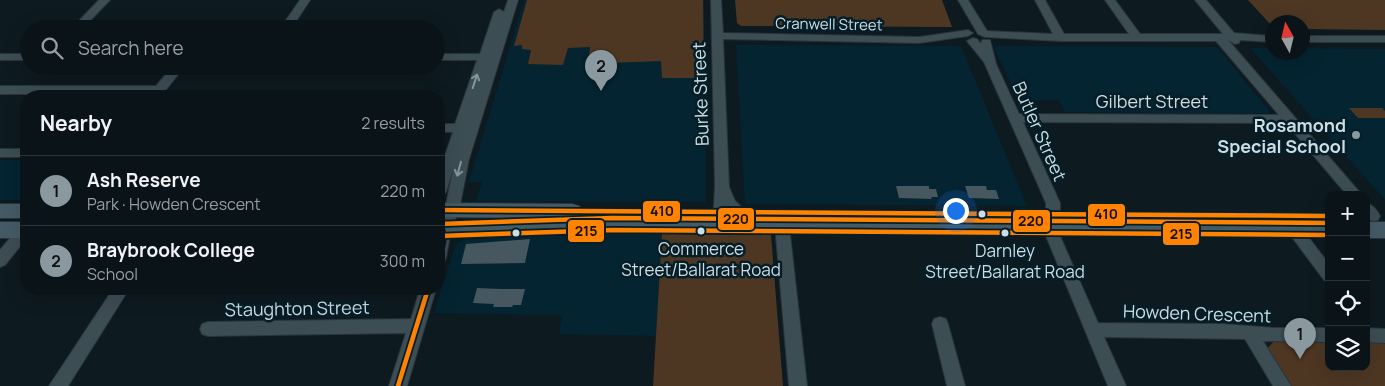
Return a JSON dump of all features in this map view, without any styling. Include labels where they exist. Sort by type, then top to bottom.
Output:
[{"type":"highway","points":[[0,211],[20,221]]},
{"type":"highway","points":[[726,215],[782,225],[1325,216]]},
{"type":"highway","points":[[445,220],[547,224],[726,215],[1054,221],[1325,229]]},
{"type":"highway","points":[[0,230],[20,225]]},
{"type":"street","points":[[85,20],[105,0]]},
{"type":"street","points":[[292,20],[305,0]]},
{"type":"street","points":[[445,178],[466,128],[504,0]]},
{"type":"street","points":[[488,57],[513,0]]},
{"type":"street","name":"Burke Street","points":[[716,0],[722,186],[726,199],[726,215]]},
{"type":"street","name":"Butler Street","points":[[963,0],[985,37],[990,64]]},
{"type":"street","points":[[1040,0],[1061,38]]},
{"type":"street","points":[[1110,0],[1137,38]]},
{"type":"street","points":[[1200,0],[1227,39],[1289,119],[1352,191]]},
{"type":"street","points":[[970,37],[971,16]]},
{"type":"street","name":"Cranwell Street","points":[[717,36],[885,40],[985,37]]},
{"type":"street","name":"Butler Street","points":[[970,37],[990,64],[1053,203],[1053,236],[1117,386]]},
{"type":"street","points":[[985,37],[1265,38]]},
{"type":"street","points":[[1310,39],[1385,39]]},
{"type":"street","points":[[0,57],[20,57]]},
{"type":"street","points":[[445,57],[488,57]]},
{"type":"street","points":[[160,90],[173,75]]},
{"type":"street","points":[[0,90],[20,90]]},
{"type":"street","name":"Gilbert Street","points":[[1015,118],[1289,119]]},
{"type":"street","points":[[445,128],[466,128]]},
{"type":"street","points":[[445,211],[457,177],[466,128]]},
{"type":"street","points":[[0,153],[20,153]]},
{"type":"street","points":[[782,225],[798,386]]},
{"type":"street","points":[[1294,229],[1325,271]]},
{"type":"street","points":[[0,261],[20,233]]},
{"type":"street","points":[[58,386],[117,295]]},
{"type":"street","points":[[398,386],[426,295]]},
{"type":"street","points":[[940,324],[956,386]]},
{"type":"street","name":"Staughton Street","points":[[208,329],[416,326]]},
{"type":"street","name":"Howden Crescent","points":[[1093,330],[1223,331],[1250,334],[1325,335]]},
{"type":"street","points":[[1250,334],[1282,386]]},
{"type":"shaded area","points":[[524,0],[704,0],[706,202],[476,201],[482,182],[469,182]]},
{"type":"shaded area","points":[[527,0],[703,0],[704,78],[662,78],[661,61],[609,63],[609,56],[589,56],[590,47],[568,48],[563,65],[528,64],[531,50],[522,49],[522,45],[514,46]]},
{"type":"shaded area","points":[[735,0],[942,0],[952,27],[741,26],[737,23]]},
{"type":"shaded area","points":[[1248,0],[1385,0],[1385,30],[1310,29],[1310,15],[1265,15],[1265,18]]},
{"type":"shaded area","points":[[736,45],[961,46],[1027,206],[745,204]]},
{"type":"shaded area","points":[[997,46],[1217,47],[1270,112],[1268,114],[1065,112],[1058,100],[1019,100],[994,48]]},
{"type":"shaded area","name":"Rosamond Special School","points":[[1250,48],[1265,48],[1265,60],[1310,60],[1310,48],[1385,49],[1385,200]]},
{"type":"shaded area","points":[[1349,108],[1382,108],[1385,111],[1385,118],[1358,118]]},
{"type":"shaded area","points":[[0,160],[20,160],[20,200],[0,200]]},
{"type":"shaded area","points":[[562,233],[662,234],[656,336],[559,334],[562,315],[434,313],[440,295],[445,295],[445,277],[455,245],[462,240]]},
{"type":"shaded area","points":[[662,234],[771,235],[783,386],[653,386]]},
{"type":"shaded area","points":[[1274,341],[1325,341],[1325,371],[1370,371],[1370,341],[1385,341],[1385,386],[1288,386],[1266,350]]},
{"type":"building","points":[[896,186],[929,186],[929,189],[936,189],[938,197],[931,197],[932,199],[899,198]]},
{"type":"building","points":[[965,186],[986,186],[987,190],[996,190],[999,199],[969,198]]},
{"type":"building","points":[[530,239],[525,263],[461,264],[466,244]]},
{"type":"building","points":[[477,288],[525,289],[521,305],[493,307],[494,304],[473,303]]},
{"type":"transit line","name":"410","points":[[445,210],[1325,216]]},
{"type":"transit line","name":"220","points":[[445,224],[612,218],[1325,223]]},
{"type":"transit line","name":"215","points":[[445,236],[612,230],[1325,235]]},
{"type":"transit line","name":"410","points":[[398,386],[426,295]]},
{"type":"place","name":"Braybrook College","points":[[601,91]]},
{"type":"place","name":"Rosamond Special School","points":[[1356,135]]},
{"type":"place","name":"Commerce Street/Ballarat Road","points":[[701,231]]},
{"type":"place","name":"Darnley Street/Ballarat Road","points":[[1005,233]]},
{"type":"place","name":"Ash Reserve","points":[[1300,359]]}]
